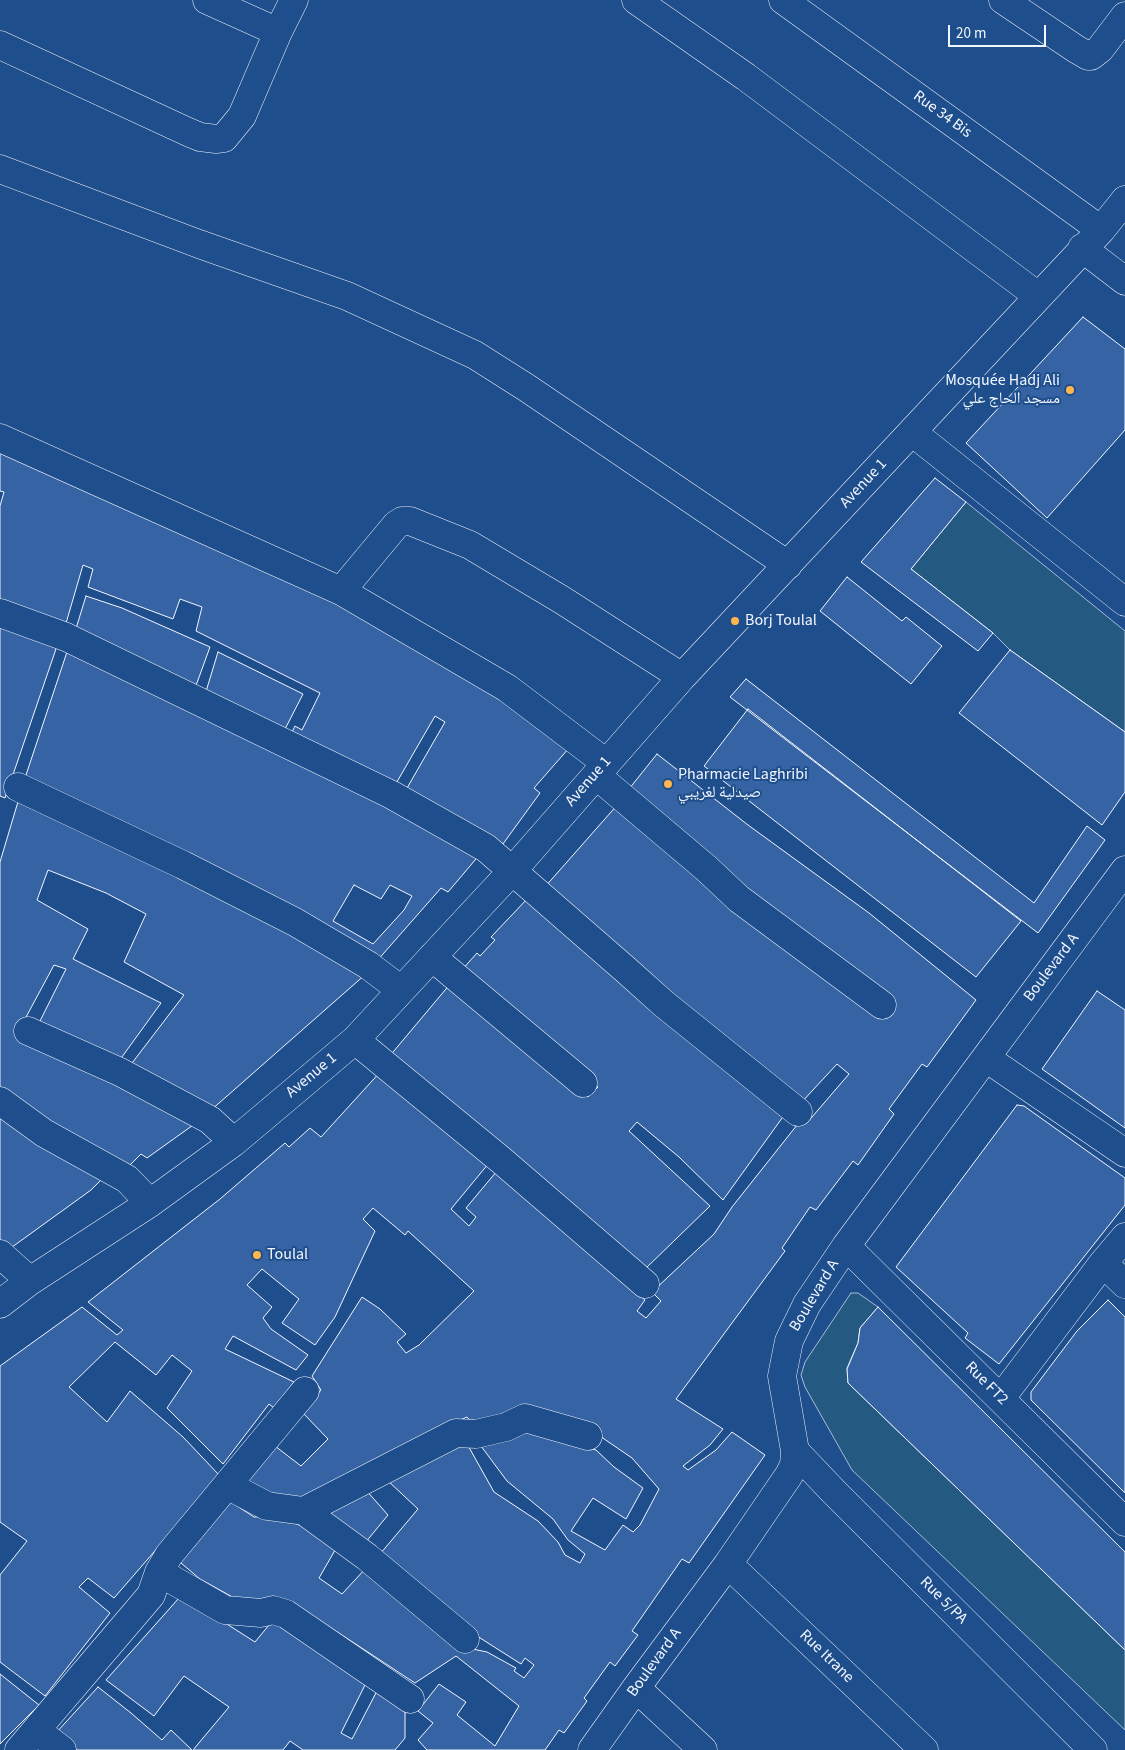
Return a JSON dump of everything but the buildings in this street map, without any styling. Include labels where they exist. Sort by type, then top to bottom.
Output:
[{"type":"street","points":[[207,0],[278,32]]},
{"type":"street","points":[[0,45],[200,137],[224,138],[242,116],[278,32],[294,0]]},
{"type":"street","points":[[636,0],[746,77],[1038,296]]},
{"type":"street","name":"Rue 34 Bis","points":[[783,0],[1091,239],[1125,281]]},
{"type":"street","points":[[1003,0],[1088,56],[1094,55],[1103,46],[1125,16]]},
{"type":"street","points":[[0,169],[199,244],[347,296],[475,355],[527,388],[788,565]]},
{"type":"street","name":"Avenue 1","points":[[0,1304],[30,1281],[150,1203],[234,1142],[355,1040],[513,870],[682,677],[912,432],[1125,200]]},
{"type":"street","points":[[912,432],[1125,602]]},
{"type":"street","points":[[0,438],[341,591],[508,688],[601,769],[739,899],[882,1005]]},
{"type":"street","points":[[341,591],[396,525],[402,521],[410,521],[470,545],[562,600],[682,677]]},
{"type":"street","points":[[0,613],[66,637],[392,795],[486,848],[664,1004],[798,1112]]},
{"type":"street","points":[[18,788],[183,865],[295,922],[368,965],[401,990]]},
{"type":"street","name":"Boulevard A","points":[[592,1750],[728,1564],[794,1465],[795,1451],[782,1376],[788,1341],[807,1304],[846,1246],[1125,870]]},
{"type":"street","points":[[432,957],[583,1083]]},
{"type":"street","points":[[28,1032],[120,1072],[210,1120],[234,1142]]},
{"type":"street","points":[[355,1040],[501,1160],[645,1284]]},
{"type":"street","points":[[986,1058],[1125,1154]]},
{"type":"street","points":[[0,1101],[44,1133],[127,1179],[150,1203]]},
{"type":"street","points":[[1001,1398],[1103,1262],[1125,1237]]},
{"type":"street","name":"Rue FT2","points":[[846,1246],[1125,1522]]},
{"type":"street","points":[[0,1254],[30,1281]]},
{"type":"street","points":[[1103,1262],[1125,1284]]},
{"type":"street","points":[[62,1750],[28,1740],[151,1595],[159,1572],[169,1555],[306,1391]]},
{"type":"street","points":[[304,1511],[456,1433],[476,1434],[506,1427],[525,1418],[588,1436]]},
{"type":"street","name":"Rue 5/PA","points":[[795,1451],[1093,1750]]},
{"type":"street","points":[[227,1485],[267,1506],[304,1511],[367,1557],[465,1639]]},
{"type":"street","name":"Rue Itrane","points":[[728,1564],[924,1750]]},
{"type":"street","points":[[159,1572],[225,1610],[261,1613],[273,1610],[286,1614],[410,1699]]},
{"type":"street","points":[[636,1688],[703,1750]]},
{"type":"shaded area","points":[[966,502],[1125,631],[1125,732],[1010,650],[993,633],[911,569]]},
{"type":"shaded area","points":[[851,1293],[858,1293],[878,1307],[860,1328],[858,1343],[847,1368],[848,1383],[1125,1650],[1125,1730],[852,1470],[805,1387],[801,1375],[805,1362]]},
{"type":"place","name":"Mosquée Hadj Ali مسجد الحاج علي","points":[[1070,390]]},
{"type":"place","name":"Borj Toulal","points":[[735,621]]},
{"type":"place","name":"Pharmacie Laghribi صيدلية لغريبي","points":[[668,784]]},
{"type":"place","name":"Toulal","points":[[257,1255]]}]
